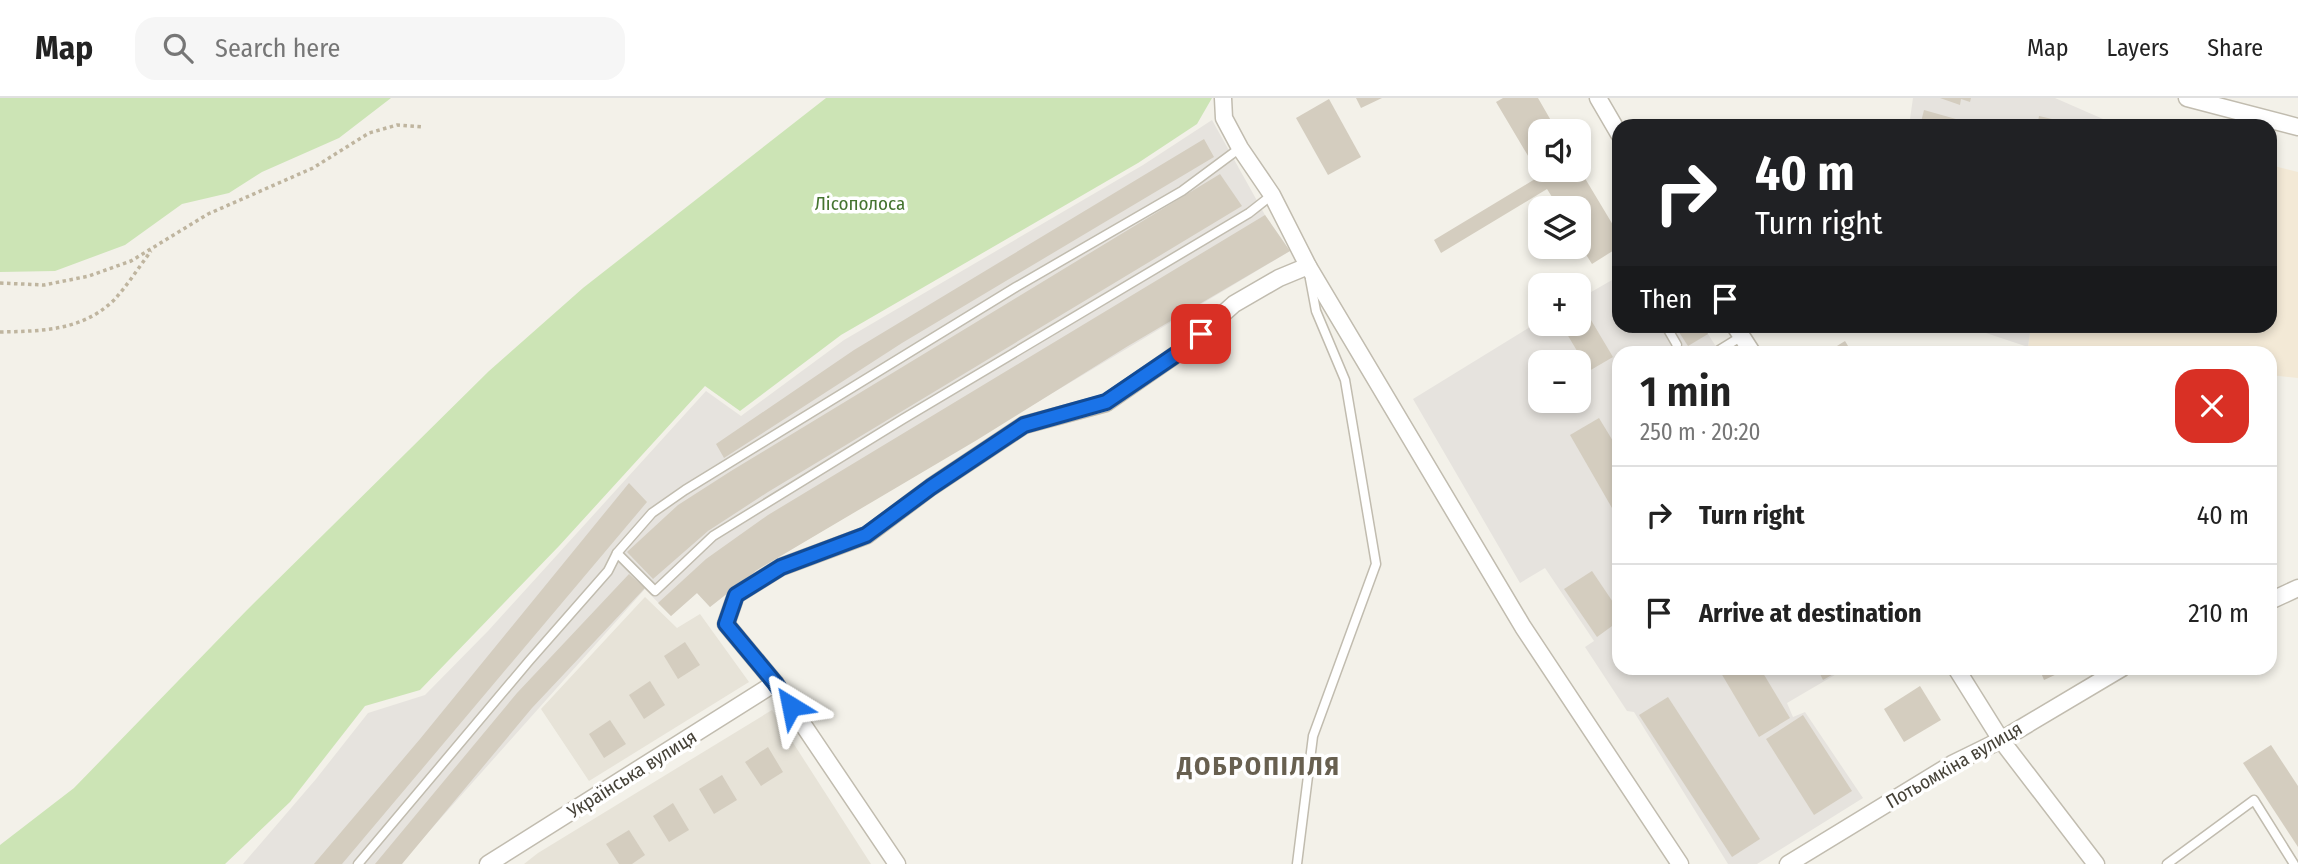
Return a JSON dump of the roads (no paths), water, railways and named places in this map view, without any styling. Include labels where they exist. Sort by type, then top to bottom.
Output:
[{"type":"street","points":[[1223,98],[1224,118],[1240,148],[1272,195],[1308,266],[1523,627],[1679,864]]},
{"type":"street","points":[[1598,98],[1612,122]]},
{"type":"street","points":[[2187,98],[2267,119]]},
{"type":"street","points":[[2277,122],[2298,127]]},
{"type":"street","points":[[897,864],[775,683],[726,624],[736,595],[781,567],[866,535],[931,487],[1024,425],[1106,402],[1184,349],[1234,304],[1279,278],[1308,266]]},
{"type":"street","points":[[2277,598],[2298,588]]},
{"type":"street","points":[[1960,675],[2001,740],[2096,864]]},
{"type":"street","name":"Потьомкіна вулиця","points":[[1788,864],[1952,764],[2001,740],[2110,675]]},
{"type":"street","name":"Українська вулиця","points":[[488,864],[775,683]]},
{"type":"lane","points":[[358,864],[608,571],[617,552],[652,513],[685,490],[1016,287],[1182,191],[1240,148]]},
{"type":"lane","points":[[617,552],[654,591],[713,536],[903,419],[1249,213],[1272,195]]},
{"type":"lane","points":[[1297,864],[1313,736],[1376,564],[1345,380],[1316,311],[1308,266]]},
{"type":"lane","points":[[1722,346],[1737,333]]},
{"type":"lane","points":[[2168,864],[2253,800],[2294,864]]},
{"type":"district","name":"ДОБРОПІЛЛЯ","points":[[1259,766]]},
{"type":"park label","name":"Лісополоса","points":[[860,203]]}]
